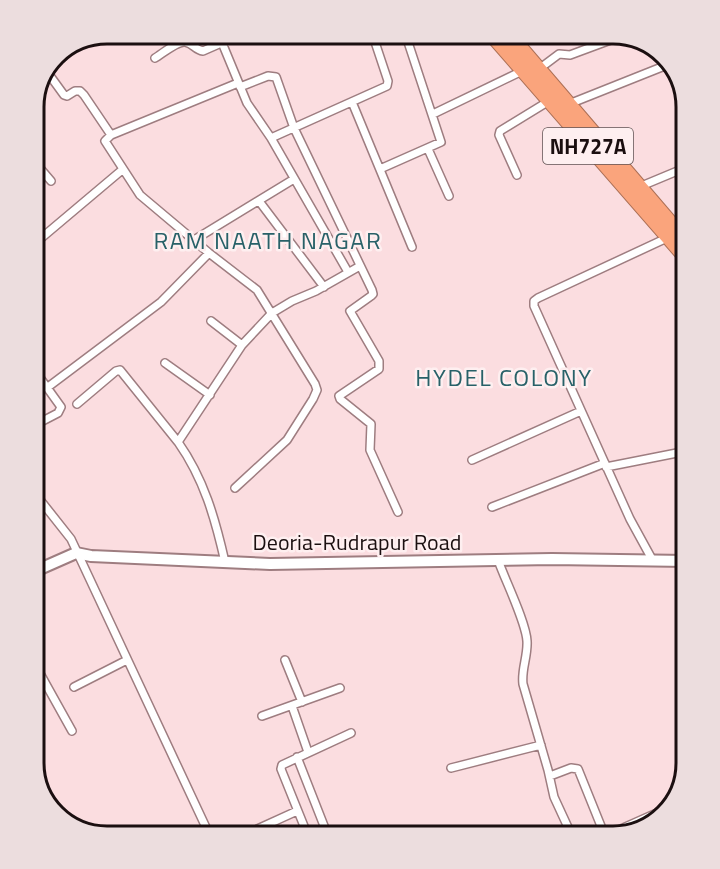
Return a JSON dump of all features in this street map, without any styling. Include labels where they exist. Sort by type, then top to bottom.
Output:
[{"type":"highway","name":"NH727A","points":[[499,44],[676,246]]},
{"type":"highway","name":"NH727A","points":[[517,44],[676,229]]},
{"type":"main road","name":"Deoria-Rudrapur Road","points":[[76,553],[91,556],[270,564],[498,560],[676,561]]},
{"type":"main road","points":[[44,567],[76,553]]},
{"type":"street","points":[[155,58],[178,44]]},
{"type":"street","points":[[190,44],[203,51],[218,44]]},
{"type":"street","points":[[223,44],[247,104],[271,138],[348,272]]},
{"type":"street","points":[[271,138],[387,86],[388,81],[376,44]]},
{"type":"street","points":[[380,169],[441,142],[409,44]]},
{"type":"street","points":[[539,69],[560,54],[570,55],[600,44]]},
{"type":"street","points":[[569,104],[662,67]]},
{"type":"street","points":[[433,114],[522,71]]},
{"type":"street","points":[[235,488],[286,440],[314,399],[317,390],[257,290],[140,195],[105,141],[111,135],[239,85],[273,75],[276,77],[294,128],[373,294],[350,311],[379,362],[379,369],[339,396],[370,424],[370,450],[398,512]]},
{"type":"street","points":[[51,77],[64,95],[80,91],[111,135]]},
{"type":"street","points":[[517,175],[499,135],[500,131],[549,101]]},
{"type":"street","points":[[352,102],[412,247]]},
{"type":"street","points":[[428,149],[448,196]]},
{"type":"street","points":[[44,236],[122,170]]},
{"type":"street","points":[[639,187],[676,172]]},
{"type":"street","points":[[44,173],[51,181]]},
{"type":"street","points":[[194,240],[294,179]]},
{"type":"street","points":[[259,201],[324,287]]},
{"type":"street","points":[[653,561],[630,519],[534,306],[534,301],[669,237]]},
{"type":"street","points":[[48,387],[161,302],[209,253]]},
{"type":"street","points":[[178,442],[242,345],[272,313],[360,266]]},
{"type":"street","points":[[211,321],[242,345]]},
{"type":"street","points":[[165,363],[210,395]]},
{"type":"street","points":[[77,404],[120,370],[178,442],[205,489],[225,562]]},
{"type":"street","points":[[44,382],[58,401],[61,410],[44,420]]},
{"type":"street","points":[[472,460],[581,411]]},
{"type":"street","points":[[492,507],[606,465],[676,454]]},
{"type":"street","points":[[44,505],[71,539],[205,826]]},
{"type":"street","points":[[498,560],[526,634],[527,654],[522,677],[523,684],[554,797],[567,826]]},
{"type":"street","points":[[74,687],[127,660]]},
{"type":"street","points":[[285,660],[302,702]]},
{"type":"street","points":[[44,681],[72,731]]},
{"type":"street","points":[[262,716],[340,688]]},
{"type":"street","points":[[292,706],[308,752]]},
{"type":"street","points":[[304,826],[281,769],[282,765],[351,733]]},
{"type":"street","points":[[451,768],[541,745]]},
{"type":"street","points":[[297,757],[324,826]]},
{"type":"street","points":[[550,776],[571,768],[578,769],[601,826]]},
{"type":"street","points":[[264,826],[297,811]]},
{"type":"district","name":"RAM NAATH NAGAR","points":[[268,240]]},
{"type":"district","name":"HYDEL COLONY","points":[[504,377]]}]
